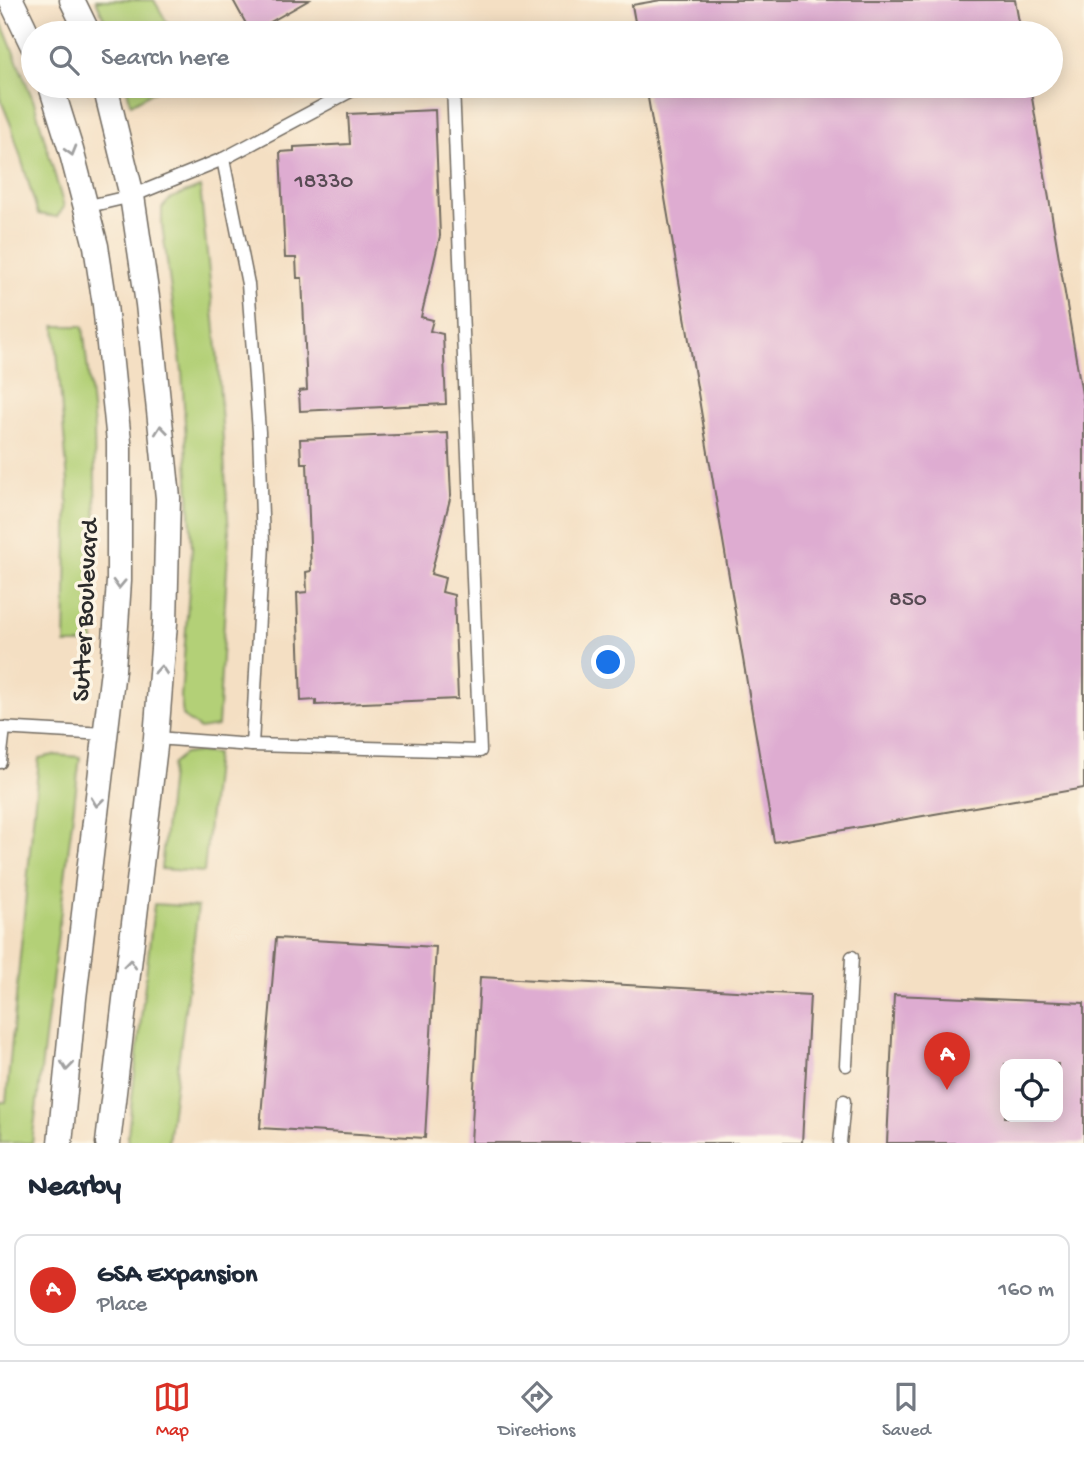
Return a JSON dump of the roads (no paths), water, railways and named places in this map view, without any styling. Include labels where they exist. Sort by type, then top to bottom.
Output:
[{"type":"street","points":[[11,0],[21,21]]},
{"type":"street","points":[[72,0],[82,21]]},
{"type":"street","name":"Sutter Boulevard","points":[[55,98],[96,246],[105,305],[119,442],[120,581],[113,670],[60,1143]]},
{"type":"street","points":[[108,98],[132,196],[148,304],[168,498],[165,623],[156,738],[108,1143]]},
{"type":"lane","points":[[85,207],[132,196],[223,159],[337,98]]},
{"type":"lane","points":[[156,738],[252,745],[480,751],[453,98]]},
{"type":"lane","points":[[223,159],[248,284],[259,432],[263,544],[252,745]]},
{"type":"lane","points":[[0,762],[2,728],[105,734]]},
{"type":"lane","points":[[846,1065],[852,957]]},
{"type":"lane","points":[[840,1143],[844,1101]]},
{"type":"place","name":"GSA Expansion","points":[[947,1090]]}]
